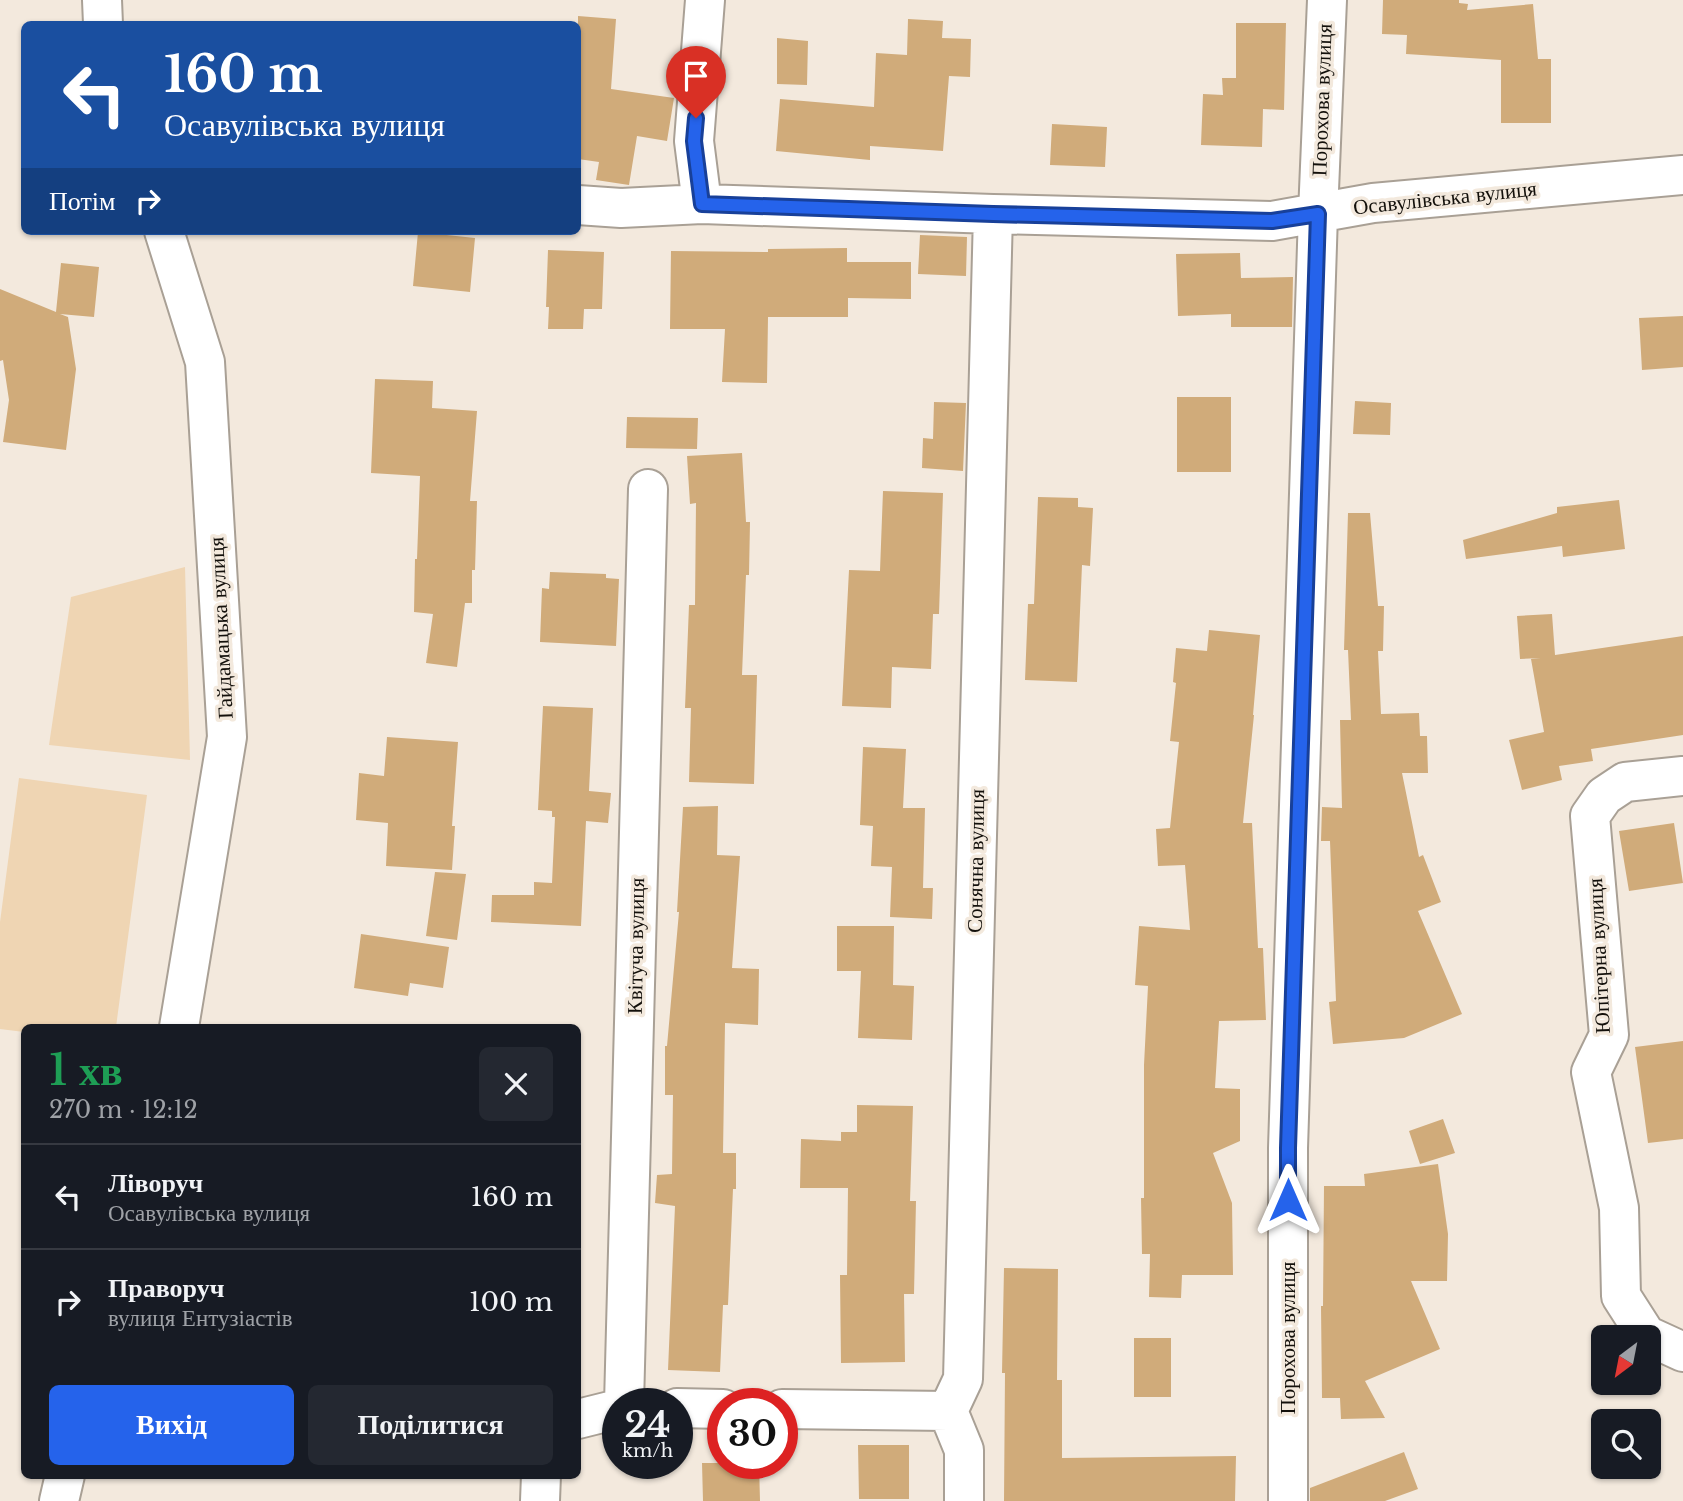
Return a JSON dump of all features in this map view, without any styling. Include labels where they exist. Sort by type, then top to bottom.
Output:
[{"type":"street","points":[[102,0],[103,21]]},
{"type":"street","points":[[702,204],[694,141],[705,0]]},
{"type":"street","name":"Порохова вулиця","points":[[1288,1501],[1288,1148],[1327,0]]},
{"type":"street","name":"Осавулівська вулиця","points":[[581,205],[621,208],[702,204],[1272,221],[1373,203],[1683,175]]},
{"type":"street","name":"Сонячна вулиця","points":[[948,1411],[963,1379],[993,214]]},
{"type":"street","name":"Гайдамацька вулиця","points":[[166,235],[205,362],[227,737],[179,1024]]},
{"type":"street","name":"Квітуча вулиця","points":[[624,1388],[648,489]]},
{"type":"street","name":"Юпітерна вулиця","points":[[1683,776],[1625,782],[1604,796],[1590,816],[1609,1035],[1591,1072],[1619,1208],[1621,1296],[1646,1335],[1683,1352]]},
{"type":"street","points":[[798,1409],[948,1411],[964,1450],[964,1501]]},
{"type":"street","points":[[581,1418],[602,1413]]},
{"type":"street","points":[[59,1501],[64,1479]]},
{"type":"street","points":[[540,1501],[541,1479]]},
{"type":"shaded area","points":[[185,567],[190,760],[49,745],[71,597]]},
{"type":"shaded area","points":[[19,778],[147,795],[116,1024],[21,1024],[21,1032],[0,1029],[0,922]]},
{"type":"building","points":[[1383,0],[1459,0],[1459,3],[1468,4],[1467,10],[1533,4],[1538,59],[1551,59],[1551,123],[1501,123],[1501,60],[1406,54],[1407,35],[1382,34]]},
{"type":"building","points":[[578,16],[616,19],[611,89],[674,98],[667,141],[637,136],[629,185],[596,180],[599,162],[581,159],[581,21],[578,21]]},
{"type":"building","points":[[908,19],[943,21],[942,38],[971,39],[970,77],[949,76],[943,151],[870,146],[870,160],[776,151],[780,99],[874,107],[876,53],[907,55]]},
{"type":"building","points":[[1236,23],[1286,23],[1284,110],[1263,109],[1262,147],[1201,145],[1203,94],[1223,95],[1222,78],[1236,78]]},
{"type":"building","points":[[777,38],[808,41],[807,85],[777,84]]},
{"type":"building","points":[[1052,124],[1107,127],[1105,167],[1050,165]]},
{"type":"building","points":[[418,235],[475,238],[470,292],[413,286]]},
{"type":"building","points":[[920,235],[967,237],[966,276],[918,274]]},
{"type":"building","points":[[847,248],[847,262],[911,262],[911,299],[848,298],[848,317],[768,317],[767,383],[722,382],[725,329],[670,329],[671,251],[768,252],[768,249]]},
{"type":"building","points":[[548,250],[604,252],[602,309],[584,309],[583,329],[548,329]]},
{"type":"building","points":[[1240,253],[1241,278],[1293,277],[1292,327],[1231,327],[1231,314],[1178,316],[1176,254]]},
{"type":"building","points":[[61,263],[99,267],[94,317],[60,314],[68,317],[76,369],[66,450],[3,442],[9,400],[3,360],[0,361],[0,289],[56,312]]},
{"type":"building","points":[[1683,316],[1683,367],[1642,370],[1639,318]]},
{"type":"building","points":[[375,379],[433,381],[432,408],[477,411],[470,501],[477,501],[475,570],[472,570],[472,603],[465,603],[457,667],[426,663],[433,614],[414,612],[420,476],[371,473]]},
{"type":"building","points":[[1177,397],[1231,397],[1231,472],[1177,472]]},
{"type":"building","points":[[1355,401],[1391,403],[1390,435],[1353,434]]},
{"type":"building","points":[[934,402],[966,403],[963,471],[922,468],[923,438],[933,439]]},
{"type":"building","points":[[627,417],[698,418],[697,449],[626,448]]},
{"type":"building","points":[[742,453],[746,522],[750,522],[742,675],[757,675],[754,784],[689,782],[691,708],[685,708],[689,605],[695,605],[696,503],[690,504],[687,456]]},
{"type":"building","points":[[883,491],[943,493],[939,614],[933,614],[931,669],[892,667],[891,708],[842,706],[849,570],[880,571]]},
{"type":"building","points":[[1038,497],[1078,498],[1078,507],[1093,508],[1090,566],[1082,565],[1077,682],[1025,680],[1028,604],[1034,604]]},
{"type":"building","points":[[1619,500],[1625,549],[1563,557],[1562,546],[1466,559],[1463,540],[1557,513],[1557,507]]},
{"type":"building","points":[[1348,513],[1370,513],[1378,606],[1384,606],[1383,651],[1378,651],[1381,714],[1419,713],[1420,736],[1427,736],[1428,773],[1402,773],[1419,857],[1423,855],[1441,902],[1418,911],[1462,1014],[1404,1038],[1333,1044],[1329,1002],[1336,1001],[1330,841],[1321,841],[1322,807],[1342,808],[1340,720],[1351,720],[1348,650],[1344,650]]},
{"type":"building","points":[[550,572],[606,574],[606,578],[619,579],[616,646],[540,642],[542,588],[549,589]]},
{"type":"building","points":[[1552,614],[1555,655],[1683,636],[1683,735],[1591,749],[1593,761],[1559,766],[1562,780],[1522,790],[1509,740],[1544,732],[1531,659],[1541,658],[1520,659],[1517,616]]},
{"type":"building","points":[[1209,630],[1260,635],[1243,823],[1252,823],[1258,948],[1263,948],[1266,1020],[1219,1021],[1215,1088],[1240,1089],[1240,1141],[1213,1153],[1232,1203],[1233,1275],[1182,1275],[1181,1298],[1149,1297],[1150,1254],[1142,1254],[1141,1198],[1144,1198],[1144,1065],[1148,986],[1135,985],[1139,926],[1190,930],[1185,865],[1158,866],[1156,829],[1170,828],[1179,742],[1170,741],[1176,683],[1173,682],[1176,648],[1207,651]]},
{"type":"building","points":[[543,706],[593,708],[589,791],[611,793],[608,823],[586,821],[581,926],[491,922],[492,895],[534,895],[534,882],[552,883],[555,817],[552,817],[552,811],[538,810]]},
{"type":"building","points":[[387,737],[458,742],[452,870],[386,866],[388,823],[356,820],[359,773],[384,776]]},
{"type":"building","points":[[863,747],[906,749],[903,808],[925,808],[923,888],[933,888],[932,919],[890,917],[892,867],[871,866],[873,826],[860,825]]},
{"type":"building","points":[[718,806],[717,855],[740,856],[732,968],[759,969],[758,1025],[725,1023],[723,1153],[736,1153],[736,1189],[733,1189],[728,1305],[723,1305],[720,1372],[668,1370],[675,1206],[655,1203],[657,1175],[672,1174],[673,1095],[665,1095],[665,1046],[679,912],[683,807]]},
{"type":"building","points":[[1674,823],[1683,883],[1629,891],[1619,831]]},
{"type":"building","points":[[435,872],[466,874],[457,940],[426,936]]},
{"type":"building","points":[[837,926],[894,926],[893,985],[914,986],[912,1040],[858,1038],[861,971],[837,971]]},
{"type":"building","points":[[361,934],[449,947],[443,988],[410,983],[408,996],[354,988]]},
{"type":"building","points":[[1683,1041],[1683,1139],[1648,1143],[1635,1047]]},
{"type":"building","points":[[857,1105],[913,1106],[910,1201],[916,1201],[914,1294],[904,1294],[905,1362],[841,1363],[840,1275],[847,1275],[848,1188],[800,1188],[801,1139],[841,1141],[841,1132],[857,1132]]},
{"type":"building","points":[[1443,1119],[1455,1153],[1420,1164],[1409,1131]]},
{"type":"building","points":[[1438,1164],[1448,1234],[1447,1281],[1411,1281],[1440,1349],[1365,1381],[1385,1418],[1341,1419],[1340,1398],[1322,1398],[1324,1186],[1365,1186],[1364,1174]]},
{"type":"building","points":[[1004,1268],[1058,1269],[1057,1380],[1062,1380],[1062,1458],[1236,1456],[1235,1501],[1004,1501]]},
{"type":"building","points":[[1134,1338],[1171,1338],[1171,1397],[1134,1397]]},
{"type":"building","points":[[858,1445],[909,1445],[909,1499],[859,1499]]},
{"type":"building","points":[[1404,1452],[1418,1489],[1385,1501],[1310,1501],[1310,1488]]},
{"type":"building","points":[[702,1463],[707,1463],[707,1479],[759,1479],[760,1501],[703,1501]]},
{"type":"route","points":[[696,118],[694,141],[702,204],[1272,221],[1318,214],[1288,1200]]}]
